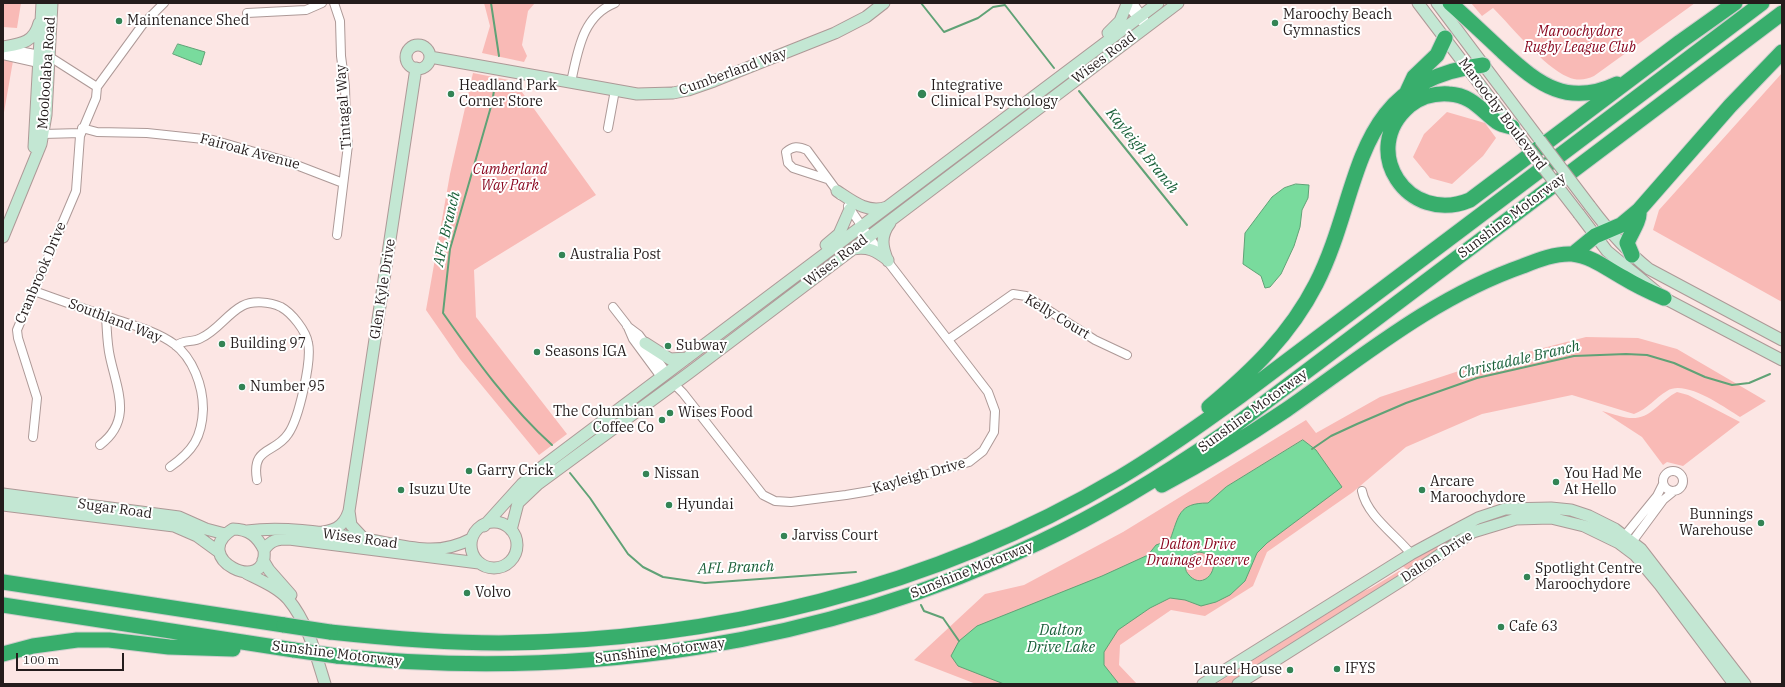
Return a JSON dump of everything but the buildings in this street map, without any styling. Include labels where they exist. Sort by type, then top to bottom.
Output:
[{"type":"highway","points":[[1450,3],[1530,76],[1552,88],[1578,93],[1594,92],[1612,87],[1639,74]]},
{"type":"highway","points":[[1512,127],[1498,123],[1480,106],[1465,98],[1449,94],[1428,96],[1407,108],[1393,126],[1388,148],[1392,170],[1404,188],[1421,201],[1442,206],[1464,202],[1482,192],[1735,3]]},
{"type":"highway","name":"Sunshine Motorway","points":[[3,582],[330,632],[455,642],[497,643],[569,640],[684,630],[771,613],[856,592],[926,568],[990,543],[1081,499],[1117,479],[1181,439],[1239,397],[1762,3]]},
{"type":"highway","name":"Sunshine Motorway","points":[[3,605],[337,656],[428,663],[543,663],[651,655],[755,638],[838,617],[945,583],[1041,542],[1096,514],[1163,474],[1222,435],[1782,13]]},
{"type":"highway","points":[[1407,93],[1414,77],[1437,55],[1445,38]]},
{"type":"highway","points":[[1573,254],[1579,247],[1602,233],[1622,225],[1639,210],[1730,106],[1782,52]]},
{"type":"highway","points":[[1181,439],[1192,422],[1262,359],[1282,337],[1299,314],[1325,264],[1361,155],[1369,139],[1387,112],[1407,93],[1432,77],[1467,67],[1483,65]]},
{"type":"highway","points":[[1632,256],[1627,243],[1640,217],[1639,210]]},
{"type":"highway","points":[[1096,514],[1115,510],[1214,457],[1287,409],[1417,318],[1445,301],[1480,283],[1521,266],[1556,256],[1573,254],[1591,259],[1648,292],[1664,298]]},
{"type":"highway","points":[[3,654],[32,646],[76,640],[109,640],[169,647],[244,650],[261,645]]},
{"type":"main road","name":"Mooloolaba Road","points":[[3,237],[40,150],[43,134],[52,3]]},
{"type":"main road","name":"Cumberland Way","points":[[430,57],[650,95],[688,90],[835,33],[866,17],[884,3]]},
{"type":"main road","points":[[1076,64],[1094,45],[1114,28],[1120,21],[1129,3]]},
{"type":"main road","name":"Wises Road","points":[[484,526],[532,475],[1158,3]]},
{"type":"main road","name":"Wises Road","points":[[512,530],[518,503],[530,490],[674,384],[1178,3]]},
{"type":"main road","name":"Maroochy Boulevard","points":[[1418,3],[1578,214],[1649,269],[1782,340]]},
{"type":"main road","name":"Maroochy Boulevard","points":[[1437,3],[1590,206],[1616,259],[1664,298],[1782,360]]},
{"type":"main road","name":"Mooloolaba Road","points":[[32,166],[48,61],[42,6]]},
{"type":"main road","points":[[3,47],[21,44],[29,40],[38,29],[42,6]]},
{"type":"main road","points":[[415,45],[424,46],[430,57],[425,66],[416,68],[410,66],[406,58],[407,52],[415,45]]},
{"type":"main road","name":"Glen Kyle Drive","points":[[349,511],[416,68]]},
{"type":"main road","points":[[837,191],[871,210],[879,210],[889,206]]},
{"type":"main road","points":[[798,275],[816,252],[839,234],[850,209]]},
{"type":"main road","points":[[888,261],[882,237],[895,216]]},
{"type":"main road","points":[[851,250],[863,247],[872,249],[888,261]]},
{"type":"main road","points":[[645,343],[670,359],[687,358]]},
{"type":"main road","name":"Kayleigh Drive","points":[[664,375],[674,384]]},
{"type":"main road","name":"Sugar Road","points":[[3,494],[179,517],[206,530],[225,534]]},
{"type":"main road","name":"Sugar Road","points":[[3,504],[174,526],[197,536],[219,552]]},
{"type":"main road","name":"Dalton Drive","points":[[1203,684],[1411,554],[1460,527],[1478,518],[1505,509],[1551,508],[1571,510],[1624,539],[1734,684]]},
{"type":"main road","points":[[315,533],[332,531],[339,528],[347,517],[349,511]]},
{"type":"main road","points":[[349,511],[351,525],[364,539]]},
{"type":"main road","name":"Dalton Drive","points":[[1238,684],[1404,578],[1465,537],[1491,525],[1516,519],[1551,518],[1584,526],[1624,539]]},
{"type":"main road","points":[[1460,527],[1455,531],[1455,535],[1461,534],[1485,522],[1491,525]]},
{"type":"main road","points":[[497,523],[512,530],[517,542],[517,550],[514,557],[508,562],[495,567],[479,563],[472,554],[471,539],[475,533],[484,526],[497,523]]},
{"type":"main road","name":"Wises Road","points":[[247,531],[268,528],[315,533],[364,539],[425,550],[438,550],[454,546],[471,539]]},
{"type":"main road","points":[[310,639],[297,613],[287,599],[274,587],[230,567],[223,560],[219,552],[220,542],[225,534],[233,529],[247,531],[258,540],[269,570],[290,594],[302,612],[325,684]]},
{"type":"main road","name":"Wises Road","points":[[264,555],[269,544],[276,539],[289,539],[479,563]]},
{"type":"main road","points":[[1624,539],[1641,549],[1745,684]]},
{"type":"main road","points":[[246,573],[252,572],[259,568],[264,555]]},
{"type":"main road","points":[[1357,587],[1372,584],[1400,566],[1405,568],[1407,573],[1404,578]]},
{"type":"street","points":[[81,131],[96,98],[97,87],[143,24],[164,3]]},
{"type":"street","points":[[246,13],[306,10],[322,3]]},
{"type":"street","name":"Tintagal Way","points":[[334,3],[340,21],[341,60],[345,86],[348,145],[337,235]]},
{"type":"street","points":[[571,82],[579,47],[588,24],[598,13],[615,3]]},
{"type":"street","points":[[1129,3],[1147,26]]},
{"type":"street","points":[[3,47],[48,61],[97,87]]},
{"type":"street","points":[[3,54],[48,61]]},
{"type":"street","points":[[608,128],[615,90]]},
{"type":"street","name":"Fairoak Avenue","points":[[43,134],[81,131],[147,133],[213,140],[286,161],[344,182]]},
{"type":"street","name":"Cranbrook Drive","points":[[33,437],[37,398],[17,333],[76,191],[81,131]]},
{"type":"street","name":"Kayleigh Drive","points":[[674,384],[683,393],[763,495],[775,501],[791,502],[846,496],[969,462],[983,450],[994,432],[995,411],[988,392],[862,227],[827,179],[812,154],[799,146],[790,148],[786,152],[788,163],[793,168],[827,179]]},
{"type":"street","name":"Southland Way","points":[[34,291],[148,331],[176,346],[197,375],[203,403],[198,438],[183,458],[170,467]]},
{"type":"street","name":"Kelly Court","points":[[949,339],[1013,294],[1026,296],[1095,340],[1127,355]]},
{"type":"street","points":[[176,346],[182,341],[202,338],[239,308],[254,303],[269,304],[282,308],[303,331],[309,345],[309,358],[302,394],[293,425],[285,438],[261,455],[255,470],[257,480]]},
{"type":"street","points":[[613,307],[627,325],[633,339],[664,375]]},
{"type":"street","points":[[100,445],[114,432],[121,402],[109,356],[106,317]]},
{"type":"street","points":[[627,325],[639,334],[664,375]]},
{"type":"street","points":[[1673,471],[1679,473],[1682,478],[1682,484],[1678,490],[1674,491],[1664,500],[1624,539],[1657,496],[1663,484],[1663,478],[1667,473],[1673,471]]},
{"type":"street","points":[[1663,484],[1668,490],[1674,491]]},
{"type":"street","points":[[1362,491],[1364,498],[1386,528],[1411,554]]},
{"type":"green space","points":[[3,3],[21,3],[17,28],[3,27]]},
{"type":"green space","points":[[484,3],[535,3],[528,11],[522,45],[527,56],[524,62],[482,53],[490,26]]},
{"type":"green space","name":"Maroochydore Rugby League Club","points":[[1471,3],[1695,3],[1594,76],[1581,80],[1568,77],[1558,72],[1539,56],[1493,8],[1482,16]]},
{"type":"green space","points":[[3,59],[13,61],[3,118]]},
{"type":"green space","name":"Cumberland Way Park","points":[[473,73],[514,81],[596,195],[474,270],[476,317],[567,434],[539,455],[460,359],[426,310],[450,174]]},
{"type":"green space","points":[[1782,73],[1782,302],[1653,230],[1659,210]]},
{"type":"green space","points":[[1447,112],[1485,123],[1496,138],[1483,156],[1452,184],[1430,178],[1413,157],[1424,134]]},
{"type":"green space","name":"Dalton Drive Drainage Reserve","points":[[1586,337],[1638,338],[1677,349],[1766,401],[1740,417],[1715,401],[1694,391],[1675,388],[1667,391],[1639,412],[1634,414],[1572,395],[1482,414],[1406,447],[1353,492],[1267,552],[1253,586],[1205,616],[1171,610],[1120,645],[1119,665],[1137,684],[976,684],[914,660],[985,594],[1024,585],[1123,532],[1306,420],[1316,433],[1380,397],[1477,365]]},
{"type":"green space","points":[[1677,392],[1688,395],[1740,422],[1683,466],[1667,462],[1663,465],[1642,437],[1602,411],[1624,417],[1637,418],[1650,413]]},
{"type":"green space","points":[[1448,537],[1452,542],[1409,571],[1400,564]]},
{"type":"green space","points":[[1399,571],[1402,571],[1402,576],[1231,684],[1216,684],[1359,593],[1371,588]]},
{"type":"water","points":[[178,44],[205,52],[201,65],[173,54]]},
{"type":"water","points":[[1296,184],[1309,185],[1308,198],[1302,210],[1300,227],[1294,246],[1281,274],[1270,287],[1265,288],[1261,276],[1243,264],[1245,233],[1272,197],[1284,188]]},
{"type":"water","name":"Dalton Drive Lake","points":[[1303,440],[1316,450],[1342,487],[1267,543],[1257,553],[1245,581],[1230,595],[1216,602],[1201,606],[1185,600],[1170,598],[1150,608],[1118,630],[1104,652],[1104,665],[1119,684],[1004,684],[958,666],[951,656],[959,641],[977,626],[1102,576],[1148,555],[1156,545],[1170,540],[1178,518],[1185,508],[1191,505],[1208,503],[1226,487]],"holes":[[[1199,552],[1208,555],[1214,566],[1208,578],[1196,580],[1186,572],[1185,568],[1187,561],[1192,555]]]},
{"type":"waterway","name":"AFL Branch","points":[[491,3],[499,56]]},
{"type":"waterway","name":"Kayleigh Branch","points":[[921,3],[944,32],[978,18],[993,7],[1005,5],[1054,68]]},
{"type":"waterway","name":"AFL Branch","points":[[496,78],[492,103],[450,249],[443,313],[508,399],[552,445]]},
{"type":"waterway","name":"Kayleigh Branch","points":[[1079,91],[1187,225]]},
{"type":"waterway","name":"Christadale Branch","points":[[1312,449],[1331,436],[1406,403],[1477,378],[1574,356],[1626,354],[1647,355],[1674,363],[1705,377],[1732,385],[1749,383],[1770,374]]},
{"type":"waterway","name":"AFL Branch","points":[[570,473],[590,498],[628,554],[643,567],[663,577],[705,583],[856,572]]},
{"type":"waterway","name":"AFL Branch","points":[[921,605],[924,611],[943,618],[959,641]]},
{"type":"place","name":"Maintenance Shed","points":[[119,21]]},
{"type":"place","name":"Maroochy Beach Gymnastics","points":[[1275,23]]},
{"type":"place","name":"Headland Park Corner Store","points":[[451,94]]},
{"type":"place","name":"Integrative Clinical Psychology","points":[[922,94]]},
{"type":"place","name":"Australia Post","points":[[562,255]]},
{"type":"place","name":"Building 97","points":[[222,344]]},
{"type":"place","name":"Subway","points":[[668,346]]},
{"type":"place","name":"Seasons IGA","points":[[537,352]]},
{"type":"place","name":"Number 95","points":[[242,387]]},
{"type":"place","name":"Wises Food","points":[[670,413]]},
{"type":"place","name":"The Columbian Coffee Co","points":[[662,420]]},
{"type":"place","name":"Garry Crick","points":[[469,471]]},
{"type":"place","name":"Nissan","points":[[646,474]]},
{"type":"place","name":"You Had Me At Hello","points":[[1556,482]]},
{"type":"place","name":"Isuzu Ute","points":[[401,490]]},
{"type":"place","name":"Arcare Maroochydore","points":[[1422,490]]},
{"type":"place","name":"Hyundai","points":[[669,505]]},
{"type":"place","name":"Bunnings Warehouse","points":[[1761,523]]},
{"type":"place","name":"Jarviss Court","points":[[784,536]]},
{"type":"place","name":"Spotlight Centre Maroochydore","points":[[1527,577]]},
{"type":"place","name":"Volvo","points":[[467,593]]},
{"type":"place","name":"Cafe 63","points":[[1501,627]]},
{"type":"place","name":"IFYS","points":[[1337,669]]},
{"type":"place","name":"Laurel House","points":[[1290,670]]}]
